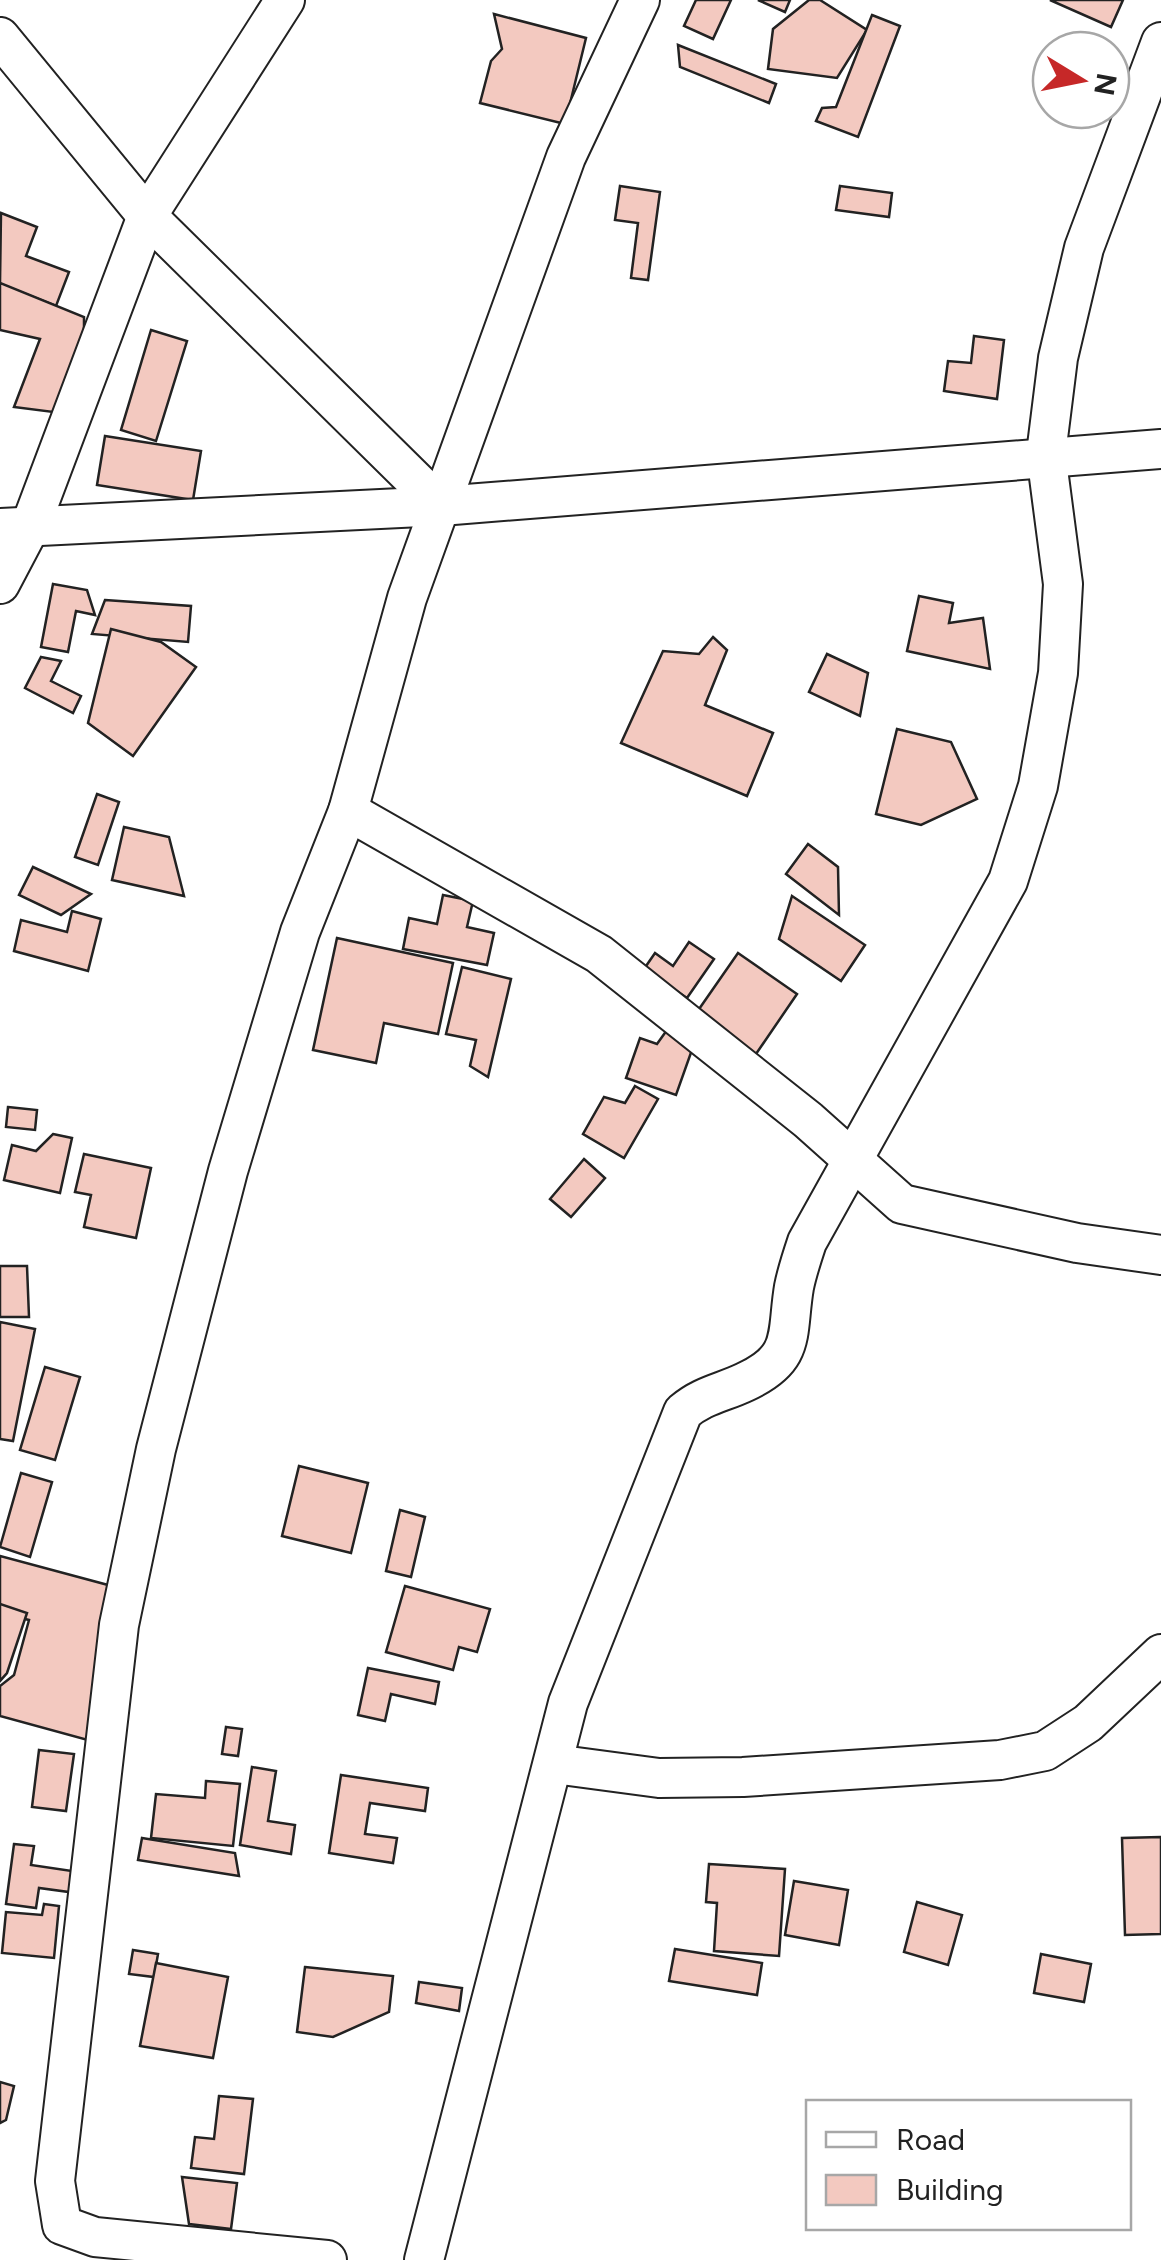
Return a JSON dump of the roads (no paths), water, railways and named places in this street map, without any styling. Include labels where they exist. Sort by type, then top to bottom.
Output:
[{"type":"street","points":[[0,584],[15,528],[147,216],[284,0]]},
{"type":"street","points":[[327,2260],[95,2237],[62,2224],[55,2181],[119,1625],[148,1484],[228,1172],[300,932],[348,811],[407,598],[566,157],[640,0]]},
{"type":"street","points":[[0,36],[147,216],[442,506]]},
{"type":"street","points":[[424,2260],[568,1703],[683,1412],[704,1395],[745,1382],[780,1359],[792,1331],[794,1288],[806,1242],[1008,881],[1038,786],[1058,673],[1063,584],[1046,454],[1058,358],[1084,248],[1161,42]]},
{"type":"street","points":[[15,528],[442,506],[1046,454],[1161,448]]},
{"type":"street","points":[[348,811],[599,954],[808,1120],[902,1204],[1077,1244],[1161,1254]]},
{"type":"street","points":[[554,1764],[692,1778],[1000,1760],[1045,1751],[1088,1722],[1161,1654]]}]
